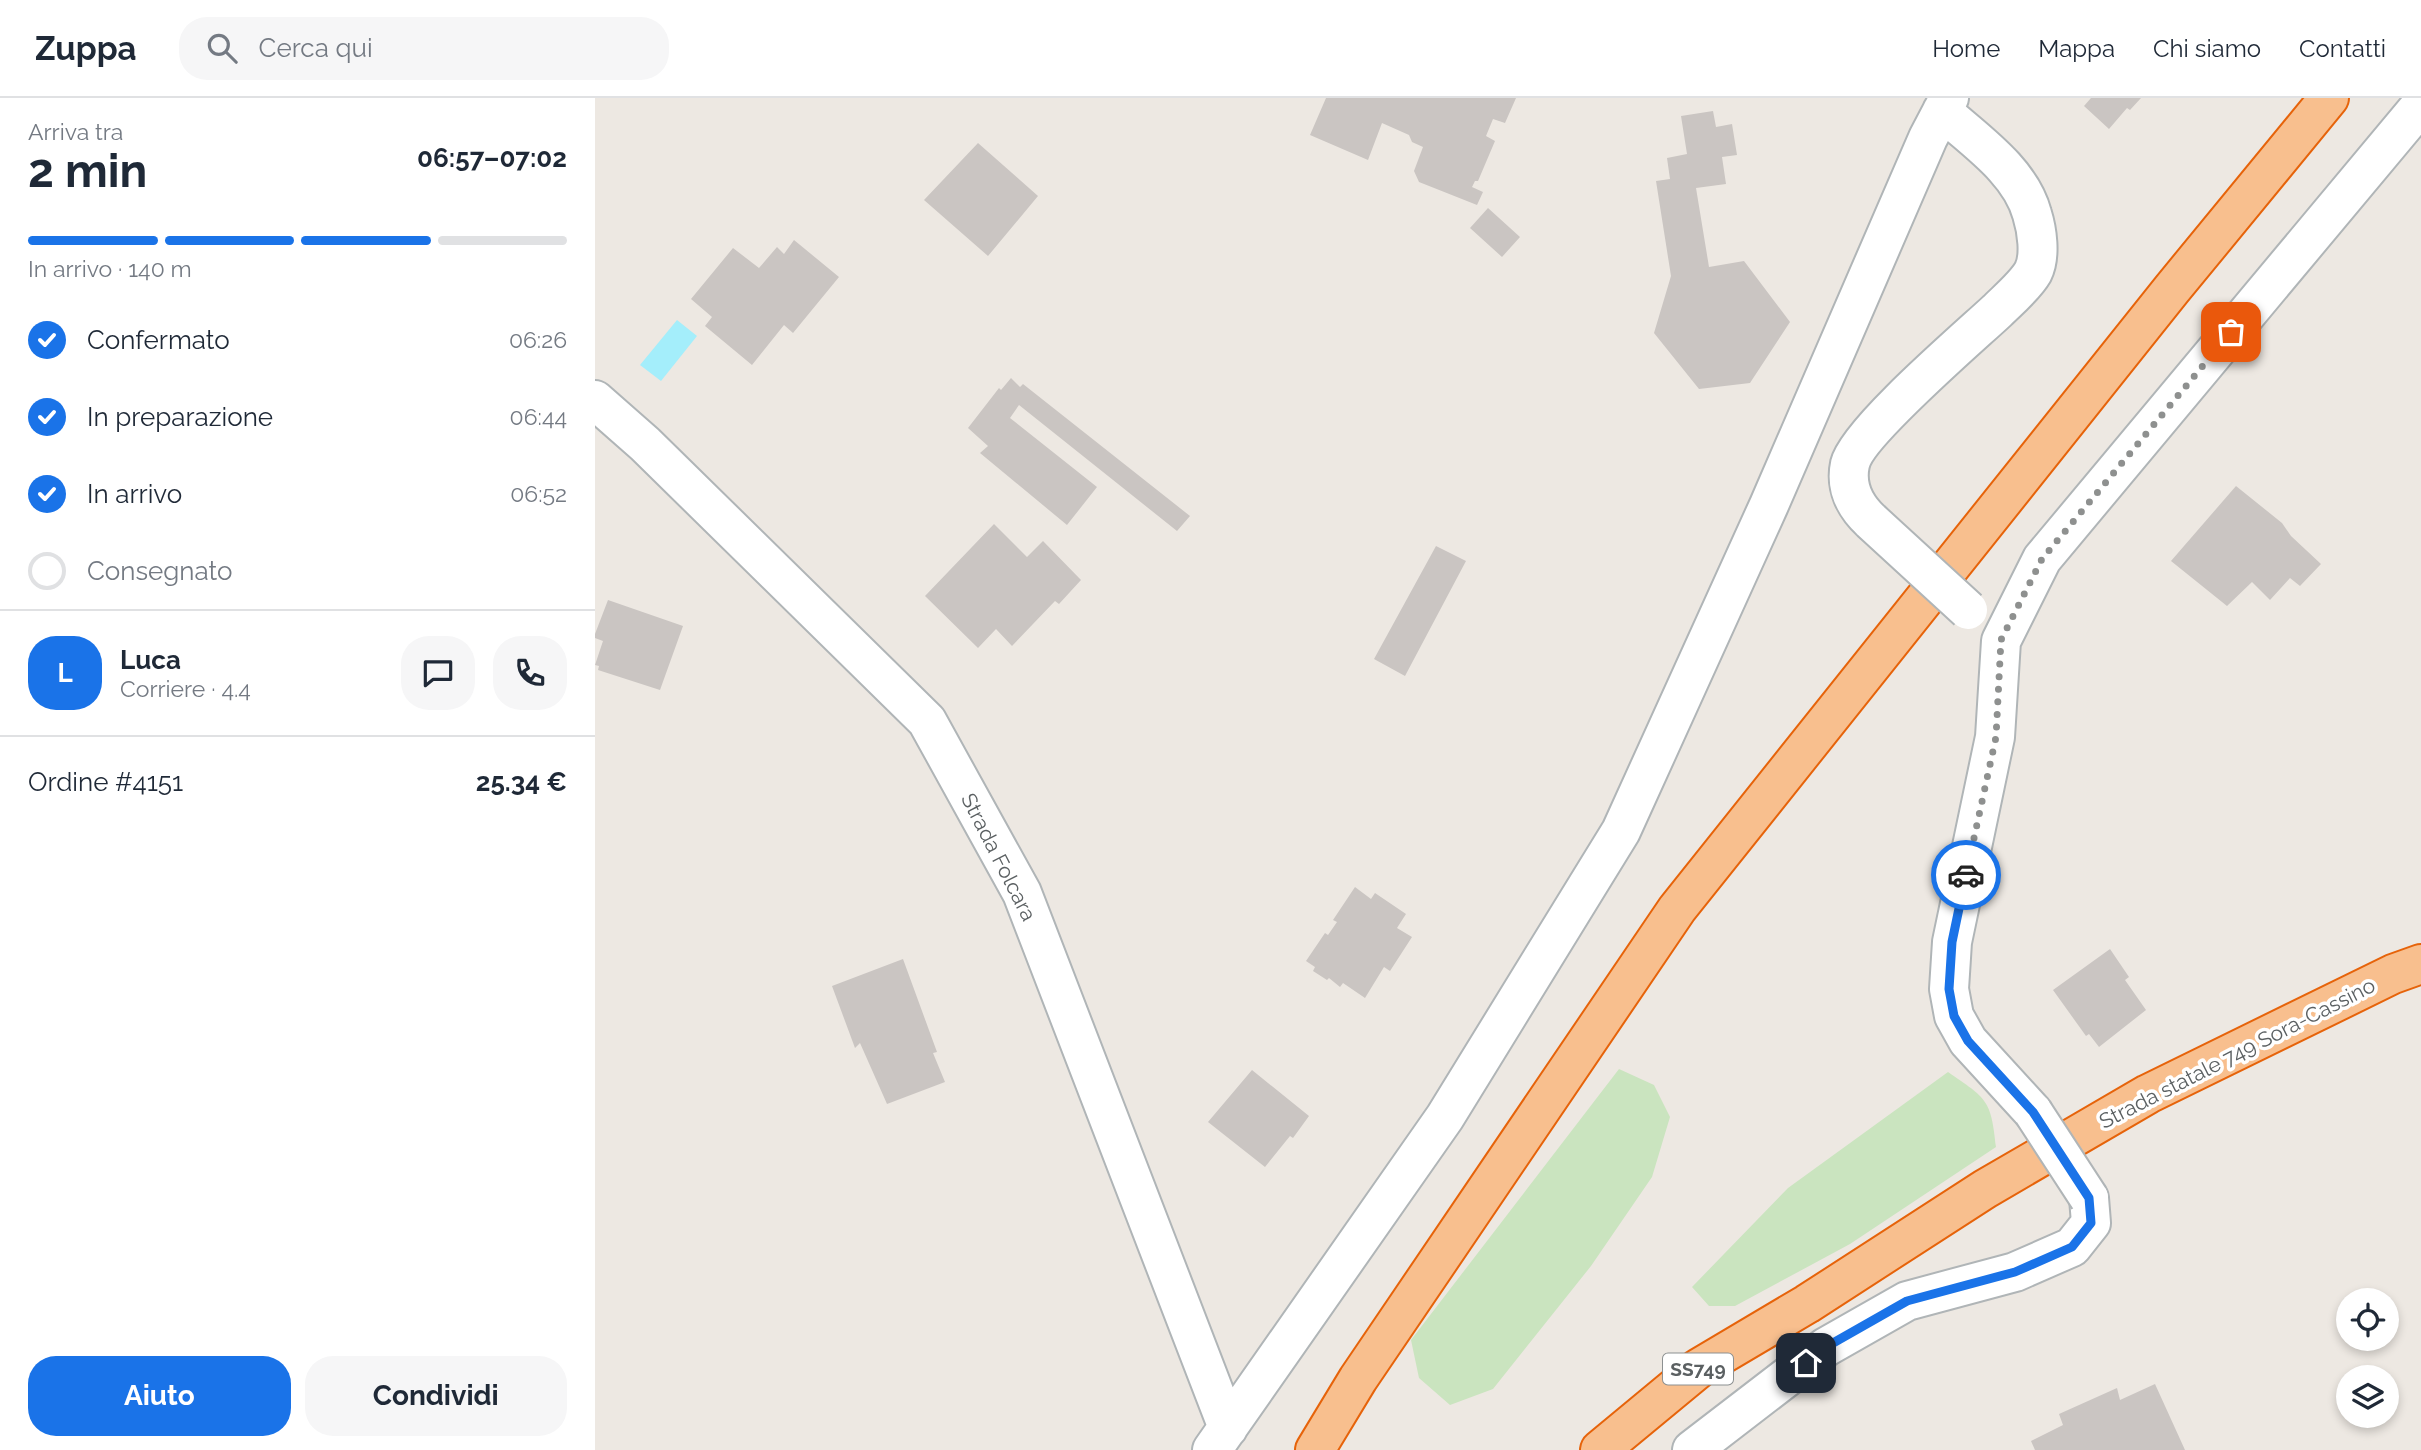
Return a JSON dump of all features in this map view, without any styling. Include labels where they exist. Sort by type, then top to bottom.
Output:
[{"type":"highway","points":[[1315,1450],[1366,1367],[1677,909],[2172,289],[2329,98]]},
{"type":"highway","name":"Strada statale 749 Sora-Cassino","points":[[1600,1450],[1699,1368],[1807,1304],[1985,1189],[2148,1094],[2412,972]]},
{"type":"highway","name":"Strada statale 749 Sora-Cassino","points":[[1639,1450],[1807,1304]]},
{"type":"street","points":[[1220,1439],[1445,1117],[1621,831],[1769,505],[1928,138],[1946,104],[2015,178],[2032,213],[2037,246],[2033,271],[2010,298],[1869,432],[1850,462],[1849,486],[1860,510],[2001,640]]},
{"type":"street","points":[[1692,1450],[1826,1347],[1907,1301],[2015,1272],[2072,1247],[2091,1223],[2089,1198],[2033,1112],[1968,1041],[1954,1016],[1949,989],[1952,942],[1996,737],[2001,640],[2042,559],[2421,106]]},
{"type":"street","name":"Strada Folcara","points":[[595,400],[645,444],[927,722],[1022,893],[1220,1439]]},
{"type":"green space","points":[[1619,1069],[1654,1085],[1670,1117],[1652,1177],[1591,1266],[1493,1389],[1450,1405],[1419,1378],[1411,1340]]},
{"type":"green space","points":[[1948,1072],[1985,1102],[1992,1119],[1996,1147],[1850,1244],[1735,1306],[1709,1306],[1692,1287],[1788,1188]]},
{"type":"water","points":[[677,320],[697,336],[661,381],[640,365]]},
{"type":"building","points":[[1326,98],[1516,98],[1505,123],[1493,119],[1486,136],[1495,141],[1478,181],[1475,181],[1472,187],[1483,192],[1477,205],[1419,182],[1414,171],[1423,147],[1412,142],[1409,135],[1382,123],[1368,160],[1310,135]]},
{"type":"building","points":[[2091,98],[2141,98],[2130,110],[2127,108],[2109,129],[2084,106]]},
{"type":"building","points":[[1713,111],[1716,127],[1732,124],[1737,155],[1722,157],[1726,184],[1696,188],[1709,267],[1744,261],[1790,322],[1750,383],[1699,389],[1654,333],[1671,276],[1656,181],[1670,179],[1667,158],[1687,154],[1681,116]]},
{"type":"building","points":[[978,143],[1038,196],[988,256],[924,200]]},
{"type":"building","points":[[1488,208],[1520,237],[1502,257],[1470,228]]},
{"type":"building","points":[[794,240],[839,277],[793,333],[784,325],[752,365],[705,326],[712,317],[691,299],[733,248],[759,268],[777,247],[784,254]]},
{"type":"building","points":[[1011,378],[1020,387],[1023,384],[1190,516],[1177,531],[1019,405],[1010,418],[1097,487],[1067,525],[980,453],[988,446],[968,428],[999,388],[1001,390]]},
{"type":"building","points":[[2236,486],[2282,523],[2291,536],[2321,564],[2300,586],[2290,578],[2270,600],[2252,582],[2227,606],[2171,561]]},
{"type":"building","points":[[994,524],[1027,557],[1043,541],[1081,580],[1059,604],[1055,601],[1012,646],[996,629],[978,648],[925,596]]},
{"type":"building","points":[[1436,546],[1466,561],[1405,676],[1374,659]]},
{"type":"building","points":[[608,600],[683,626],[660,690],[598,670],[599,666],[595,665],[603,641],[595,638],[595,634]]},
{"type":"building","points":[[1355,887],[1371,899],[1375,893],[1406,914],[1397,928],[1412,937],[1390,971],[1384,967],[1365,998],[1343,983],[1340,987],[1329,978],[1327,980],[1313,971],[1315,967],[1306,961],[1325,933],[1328,935],[1337,922],[1333,920]]},
{"type":"building","points":[[2110,949],[2129,977],[2125,980],[2146,1010],[2099,1047],[2089,1034],[2086,1036],[2053,990]]},
{"type":"building","points":[[903,959],[937,1052],[933,1053],[945,1082],[887,1104],[860,1043],[855,1048],[832,986]]},
{"type":"building","points":[[1252,1070],[1309,1116],[1293,1138],[1290,1136],[1265,1167],[1208,1122]]},
{"type":"building","points":[[2155,1384],[2185,1450],[2035,1450],[2031,1441],[2063,1425],[2059,1414],[2117,1388],[2120,1400]]},
{"type":"way so far","points":[[1966,875],[1996,737],[2001,640],[2042,559],[2231,332]]},
{"type":"route","points":[[1806,1363],[1826,1347],[1907,1301],[2015,1272],[2072,1247],[2091,1223],[2089,1198],[2033,1112],[1968,1041],[1954,1016],[1949,989],[1952,942],[1966,875]]}]
